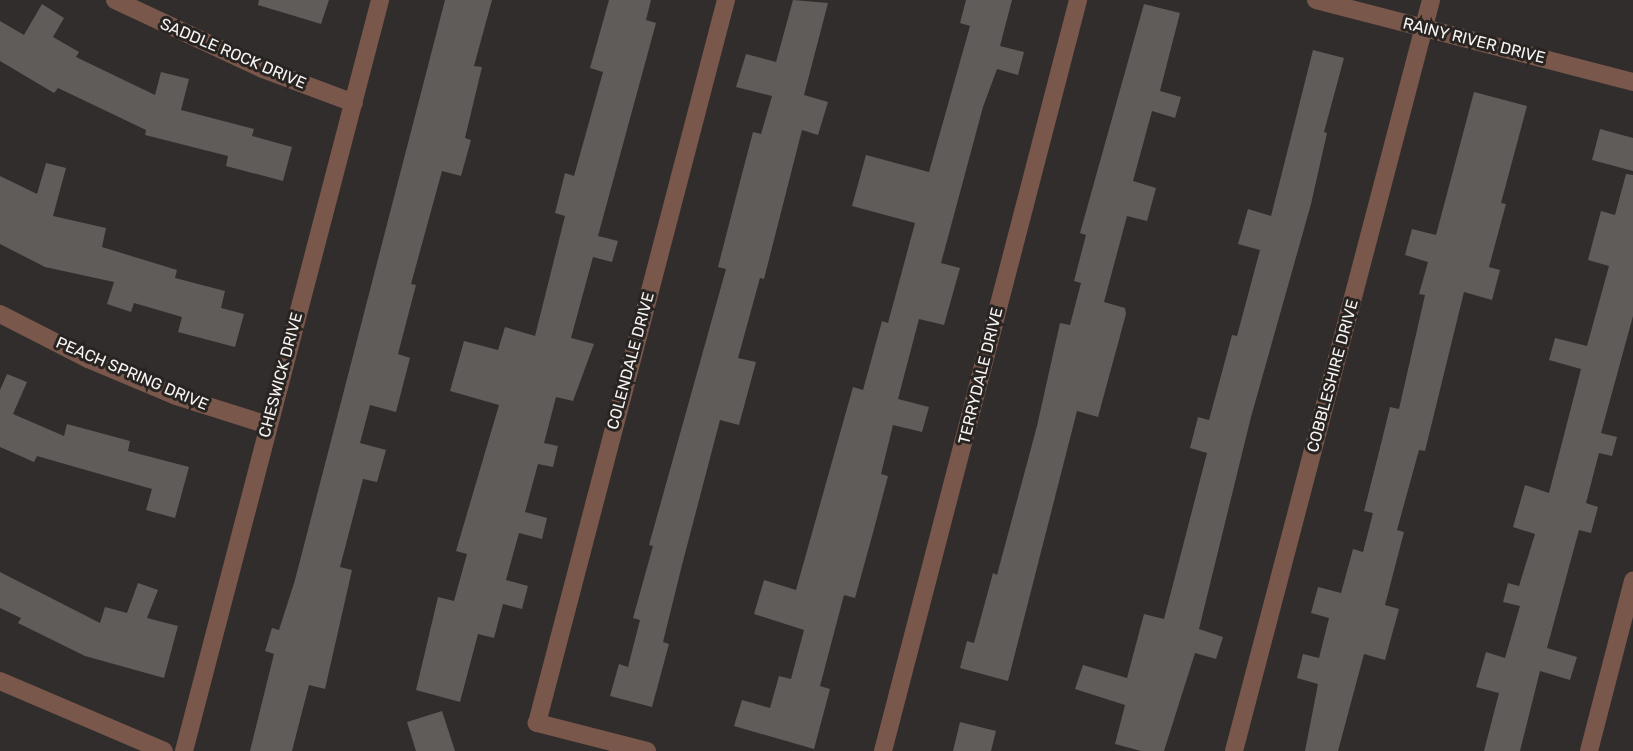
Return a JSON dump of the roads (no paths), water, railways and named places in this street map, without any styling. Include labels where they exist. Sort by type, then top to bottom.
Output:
[{"type":"street","name":"SADDLE ROCK DRIVE","points":[[114,0],[263,69],[354,103]]},
{"type":"street","name":"CHESWICK DRIVE","points":[[184,751],[380,0]]},
{"type":"street","name":"COLENDALE DRIVE","points":[[647,751],[537,723],[726,0]]},
{"type":"street","name":"TERRYDALE DRIVE","points":[[884,751],[1078,0]]},
{"type":"street","name":"RAINY RIVER DRIVE","points":[[1316,0],[1633,82]]},
{"type":"street","name":"COBBLESHIRE DRIVE","points":[[1234,751],[1431,0]]},
{"type":"street","name":"PEACH SPRING DRIVE","points":[[0,314],[88,359],[176,396],[268,425]]},
{"type":"street","points":[[1589,751],[1633,581]]},
{"type":"street","points":[[0,681],[164,751]]}]
